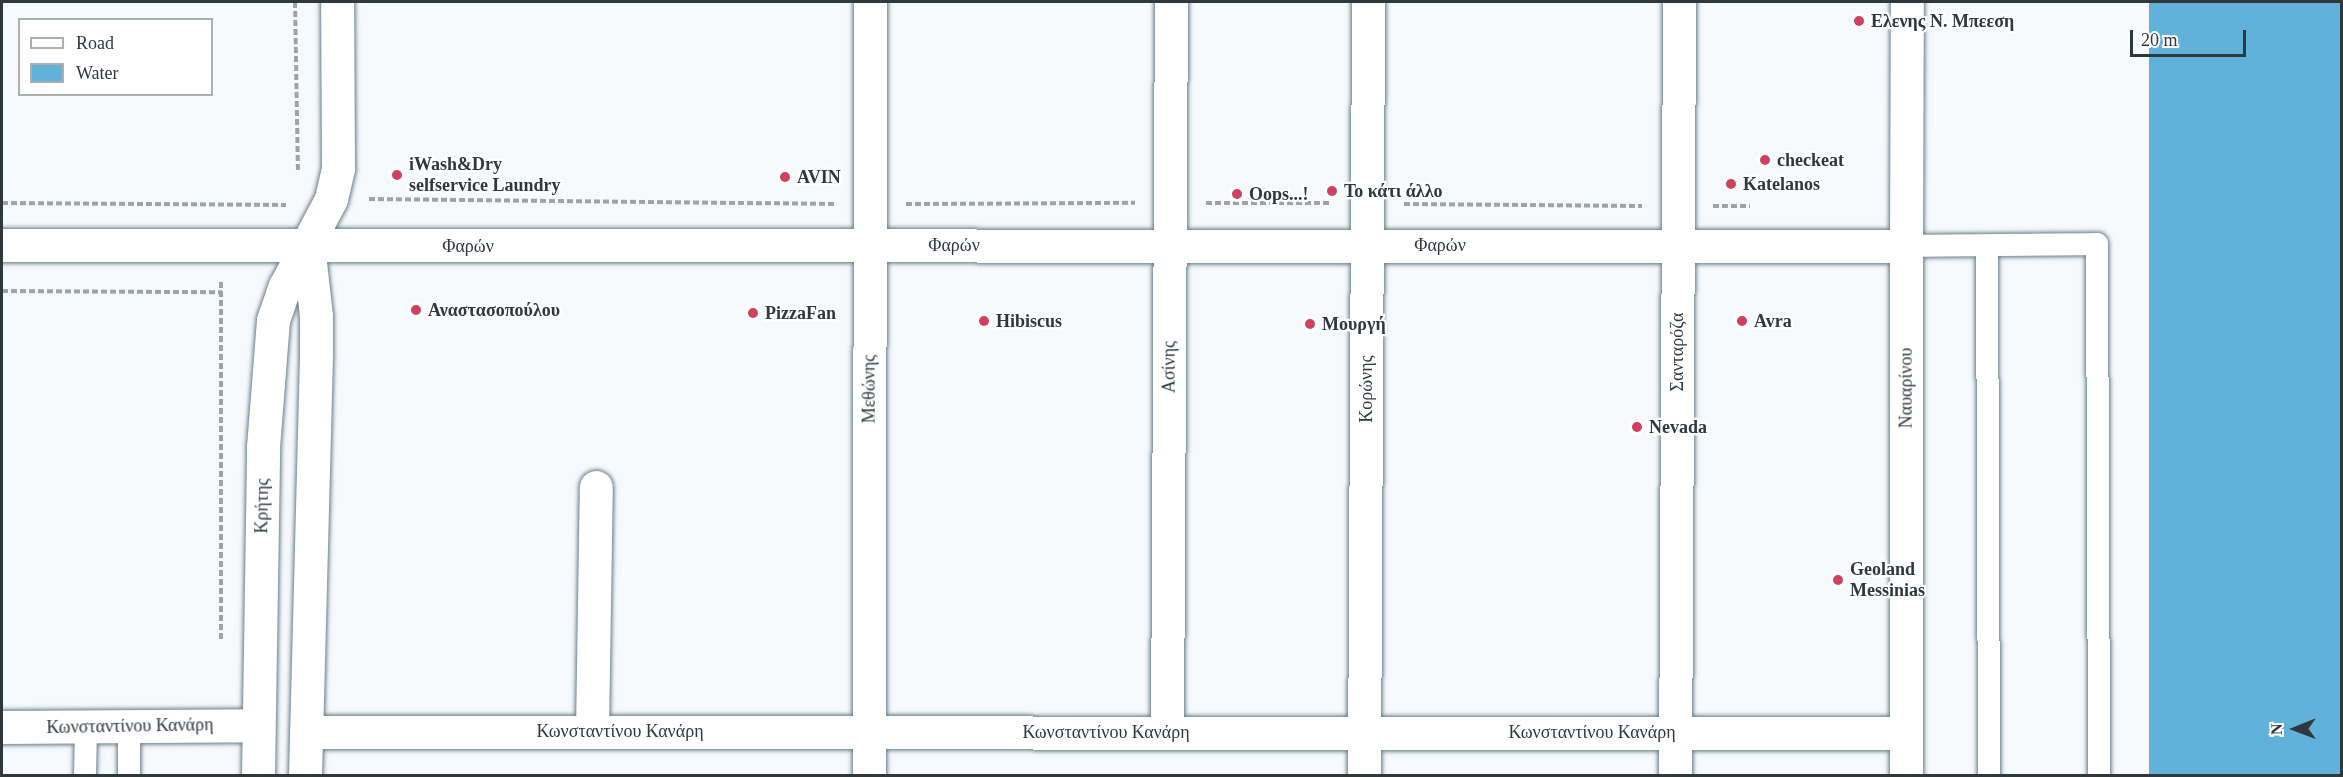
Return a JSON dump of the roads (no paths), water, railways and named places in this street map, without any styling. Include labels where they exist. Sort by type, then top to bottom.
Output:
[{"type":"street","name":"Κρήτης","points":[[258,776],[263,447],[273,320],[285,286],[331,199],[338,168],[337,2]]},
{"type":"street","name":"Μεθώνης","points":[[869,776],[870,2]]},
{"type":"street","name":"Ασίνης","points":[[1167,732],[1171,2]]},
{"type":"street","name":"Κορώνης","points":[[1364,776],[1368,2]]},
{"type":"street","name":"Σανταρόζα","points":[[1676,776],[1679,2]]},
{"type":"street","name":"Ναυαρίνου","points":[[1906,776],[1907,2]]},
{"type":"street","name":"Φαρών","points":[[2,245],[1906,246]]},
{"type":"street","points":[[305,776],[316,355],[316,316],[308,245]]},
{"type":"street","points":[[592,731],[596,487]]},
{"type":"street","name":"Κωνσταντίνου Κανάρη","points":[[2,727],[258,725]]},
{"type":"street","name":"Κωνσταντίνου Κανάρη","points":[[306,732],[1676,731],[1905,733]]},
{"type":"lane","points":[[1906,246],[2097,244],[2100,776]]},
{"type":"lane","points":[[1988,246],[1989,776]]},
{"type":"lane","points":[[85,776],[86,727]]},
{"type":"lane","points":[[129,727],[129,776]]},
{"type":"water","points":[[2149,2],[2341,2],[2341,775],[2149,775]]},
{"type":"place","name":"Ελενης Ν. Μπεεση","points":[[1859,21]]},
{"type":"place","name":"checkeat","points":[[1765,160]]},
{"type":"place","name":"iWash&Dry selfservice Laundry","points":[[397,175]]},
{"type":"place","name":"AVIN","points":[[785,177]]},
{"type":"place","name":"Katelanos","points":[[1731,184]]},
{"type":"place","name":"Το κάτι άλλο","points":[[1332,191]]},
{"type":"place","name":"Oops...!","points":[[1237,194]]},
{"type":"place","name":"Αναστασοπούλου","points":[[416,310]]},
{"type":"place","name":"PizzaFan","points":[[753,313]]},
{"type":"place","name":"Hibiscus","points":[[984,321]]},
{"type":"place","name":"Avra","points":[[1742,321]]},
{"type":"place","name":"Μουργή","points":[[1310,324]]},
{"type":"place","name":"Nevada","points":[[1637,427]]},
{"type":"place","name":"Geoland Messinias","points":[[1838,580]]}]
